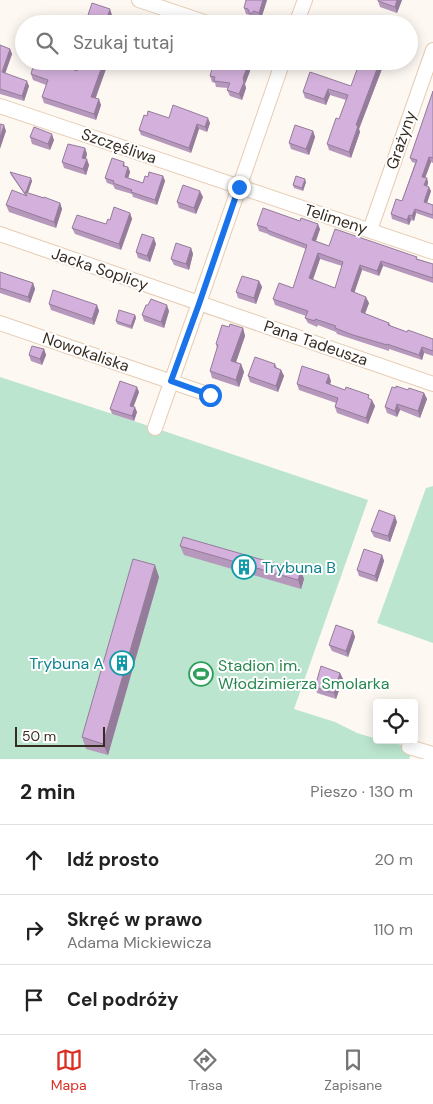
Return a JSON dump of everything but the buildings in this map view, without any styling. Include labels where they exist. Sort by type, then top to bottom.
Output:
[{"type":"street","points":[[139,0],[183,15]]},
{"type":"street","points":[[299,15],[304,0]]},
{"type":"street","name":"Grażyny","points":[[370,230],[433,50]]},
{"type":"street","points":[[155,428],[280,70]]},
{"type":"street","name":"Szczęśliwa","points":[[0,106],[239,187]]},
{"type":"street","name":"Telimeny","points":[[239,187],[433,252]]},
{"type":"street","name":"Jacka Soplicy","points":[[0,234],[199,304]]},
{"type":"street","name":"Pana Tadeusza","points":[[199,304],[433,384]]},
{"type":"street","name":"Nowokaliska","points":[[0,323],[210,395]]},
{"type":"street","points":[[409,747],[433,754]]},
{"type":"green space","points":[[0,377],[368,500],[294,709],[335,722],[357,733],[373,738],[373,744],[398,744],[409,747],[412,752],[409,759],[0,759]]},
{"type":"green space","points":[[433,486],[433,643],[377,623],[426,488]]},
{"type":"place","name":"Trybuna B","points":[[244,567]]},
{"type":"place","name":"Trybuna A","points":[[122,663]]},
{"type":"place","name":"Stadion im. Włodzimierza Smolarka","points":[[201,674]]},
{"type":"route","points":[[210,395],[171,381],[239,187]]}]
